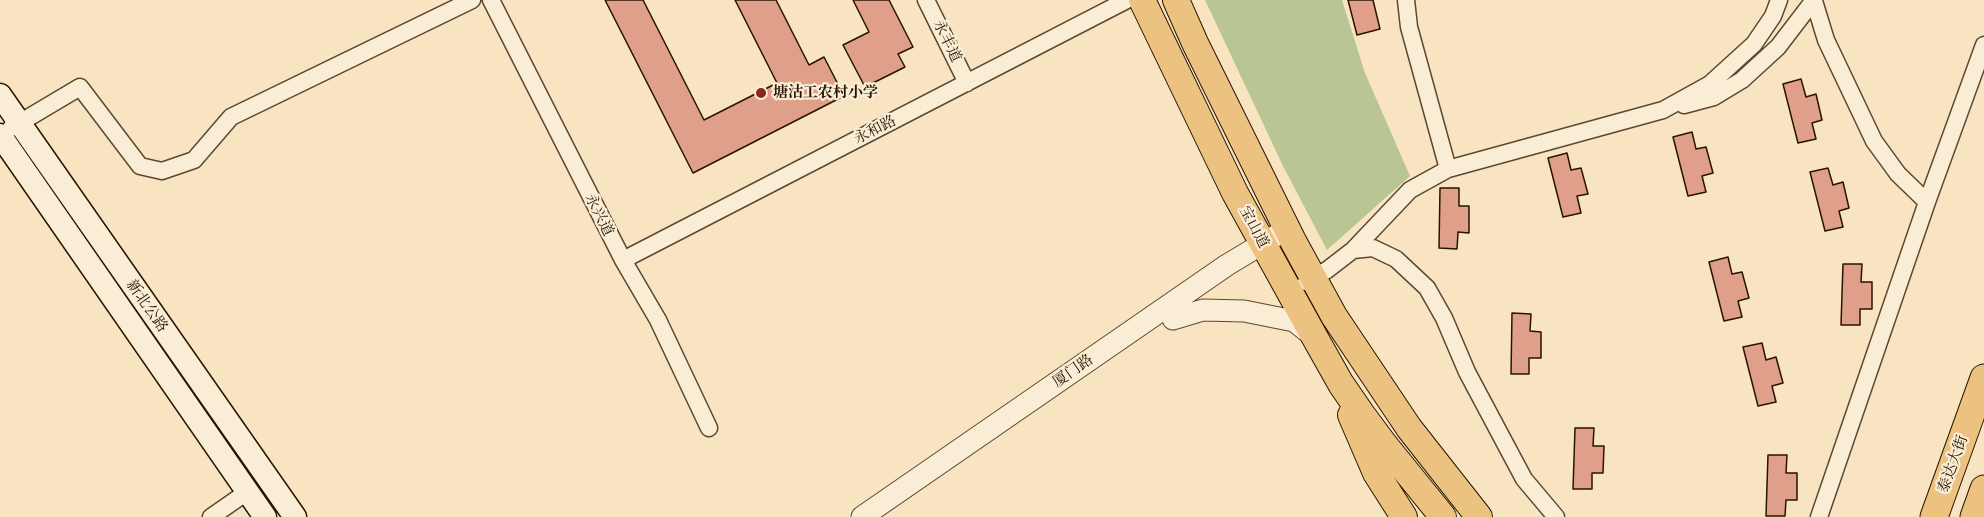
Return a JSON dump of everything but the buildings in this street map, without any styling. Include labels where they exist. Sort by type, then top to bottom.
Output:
[{"type":"highway","name":"泰达大街","points":[[1934,517],[1984,378]]},
{"type":"highway","points":[[1974,517],[1984,489]]},
{"type":"main road","name":"宝山道","points":[[1142,0],[1203,129],[1341,384],[1384,444],[1443,517]]},
{"type":"main road","name":"宝山道","points":[[1176,0],[1195,43],[1313,278],[1367,368],[1409,428],[1479,517]]},
{"type":"main road","name":"新北公路","points":[[0,95],[6,131],[265,517]]},
{"type":"main road","name":"新北公路","points":[[6,131],[295,517]]},
{"type":"main road","points":[[1341,384],[1358,434],[1376,473],[1404,517]]},
{"type":"street","points":[[6,131],[80,87],[140,166],[162,171],[194,160],[231,117],[472,0]]},
{"type":"street","name":"永兴道","points":[[491,0],[623,260],[658,320],[709,428]]},
{"type":"street","name":"永丰道","points":[[926,0],[967,83]]},
{"type":"street","name":"永和路","points":[[623,260],[1127,0]]},
{"type":"street","points":[[1406,0],[1409,27],[1448,169]]},
{"type":"street","points":[[1663,110],[1710,84],[1754,44],[1773,16],[1779,0]]},
{"type":"street","points":[[1290,292],[1353,250],[1410,190],[1448,169],[1714,98],[1743,80],[1778,47],[1814,0]]},
{"type":"street","points":[[1814,0],[1826,40],[1874,141],[1898,174],[1927,202]]},
{"type":"street","points":[[1819,517],[1927,202],[1984,45]]},
{"type":"street","name":"厦门路","points":[[862,517],[1217,272],[1290,235]]},
{"type":"street","points":[[1353,250],[1372,248],[1396,259],[1427,288],[1444,318],[1467,372],[1524,479],[1556,517]]},
{"type":"street","name":"厦门路","points":[[884,517],[1173,319],[1266,249]]},
{"type":"street","points":[[1173,319],[1203,310],[1244,311],[1294,321],[1314,336]]},
{"type":"street","points":[[211,517],[247,492]]},
{"type":"green space","points":[[1205,0],[1342,0],[1365,73],[1410,176],[1327,250],[1283,166]]},
{"type":"place","name":"塘沽工农村小学","points":[[761,93]]}]
